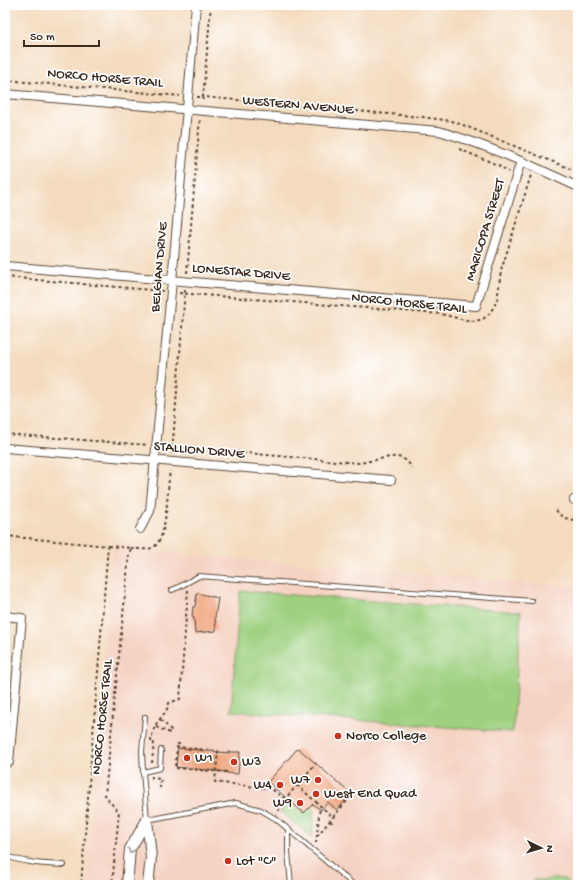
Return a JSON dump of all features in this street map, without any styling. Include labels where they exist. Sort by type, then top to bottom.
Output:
[{"type":"street","name":"BELGIAN DRIVE","points":[[140,529],[150,511],[196,5]]},
{"type":"street","name":"WESTERN AVENUE","points":[[5,94],[439,131],[461,137],[521,161],[578,187]]},
{"type":"street","name":"MARICOPA STREET","points":[[476,306],[521,161]]},
{"type":"street","name":"LONESTAR DRIVE","points":[[5,266],[476,306]]},
{"type":"street","name":"STALLION DRIVE","points":[[5,448],[391,480]]},
{"type":"street","points":[[5,616],[22,618],[9,762],[5,762]]},
{"type":"street","points":[[127,885],[130,849],[147,820]]},
{"type":"street","points":[[147,820],[151,857],[148,885]]},
{"type":"lane","points":[[172,590],[199,576],[532,601]]},
{"type":"lane","points":[[145,717],[142,772],[147,820],[236,804],[261,810],[276,819],[354,885]]},
{"type":"lane","points":[[142,772],[160,768],[161,750]]},
{"type":"lane","points":[[288,829],[288,852],[291,885]]},
{"type":"lane","points":[[5,856],[34,863],[64,865]]},
{"type":"path","points":[[5,536],[141,550],[155,547],[163,533],[171,462],[200,111],[203,97],[211,5]]},
{"type":"path","name":"NORCO HORSE TRAIL","points":[[5,80],[442,119],[463,125],[578,172]]},
{"type":"path","points":[[459,149],[500,166],[516,175]]},
{"type":"path","name":"NORCO HORSE TRAIL","points":[[5,277],[185,294],[441,314],[475,321],[483,319],[489,314],[497,301],[501,271],[528,181],[538,155]]},
{"type":"path","points":[[5,434],[359,462],[397,457],[410,464],[412,468]]},
{"type":"path","points":[[556,510],[563,517],[570,520],[578,520]]},
{"type":"path","name":"NORCO HORSE TRAIL","points":[[80,885],[108,546]]},
{"type":"path","name":"NORCO HORSE TRAIL","points":[[112,885],[119,812],[105,795],[129,555],[131,548]]},
{"type":"path","points":[[152,765],[154,741],[151,741],[155,727],[167,711],[169,703],[180,699],[189,581]]},
{"type":"path","points":[[155,727],[170,733],[171,730],[160,719]]},
{"type":"path","points":[[177,744],[179,744],[178,748],[177,747],[175,768],[228,772]]},
{"type":"path","points":[[178,748],[218,751],[215,782],[272,789],[285,800]]},
{"type":"path","points":[[278,811],[285,800],[316,763]]},
{"type":"path","points":[[152,775],[152,778],[161,779],[160,788]]},
{"type":"path","points":[[297,785],[333,817]]},
{"type":"path","points":[[317,836],[352,795]]},
{"type":"path","points":[[316,843],[320,806]]},
{"type":"path","points":[[330,821],[334,824]]},
{"type":"shaded area","name":"Norco College","points":[[113,542],[130,544],[142,548],[150,546],[159,552],[578,587],[578,885],[86,885]]},
{"type":"green space","points":[[240,591],[521,612],[513,732],[231,711]]},
{"type":"green space","points":[[290,801],[304,813],[311,805],[314,808],[312,838],[280,811]]},
{"type":"green space","points":[[553,878],[565,879],[571,885],[531,885],[534,879],[543,881]]},
{"type":"building","points":[[197,593],[218,598],[215,617],[216,631],[195,633],[194,618],[192,617]]},
{"type":"building","points":[[178,748],[229,753],[240,752],[238,774],[176,767]]},
{"type":"building","points":[[298,748],[351,794],[337,810],[328,802],[321,810],[313,804],[304,813],[268,782]]},
{"type":"place","name":"Norco College","points":[[338,736]]},
{"type":"place","name":"W1","points":[[187,758]]},
{"type":"place","name":"W3","points":[[234,762]]},
{"type":"place","name":"W7","points":[[318,780]]},
{"type":"place","name":"W4","points":[[280,785]]},
{"type":"place","name":"West End Quad","points":[[316,794]]},
{"type":"place","name":"W9","points":[[300,803]]},
{"type":"place","name":"Lot \"C\"","points":[[228,861]]}]
